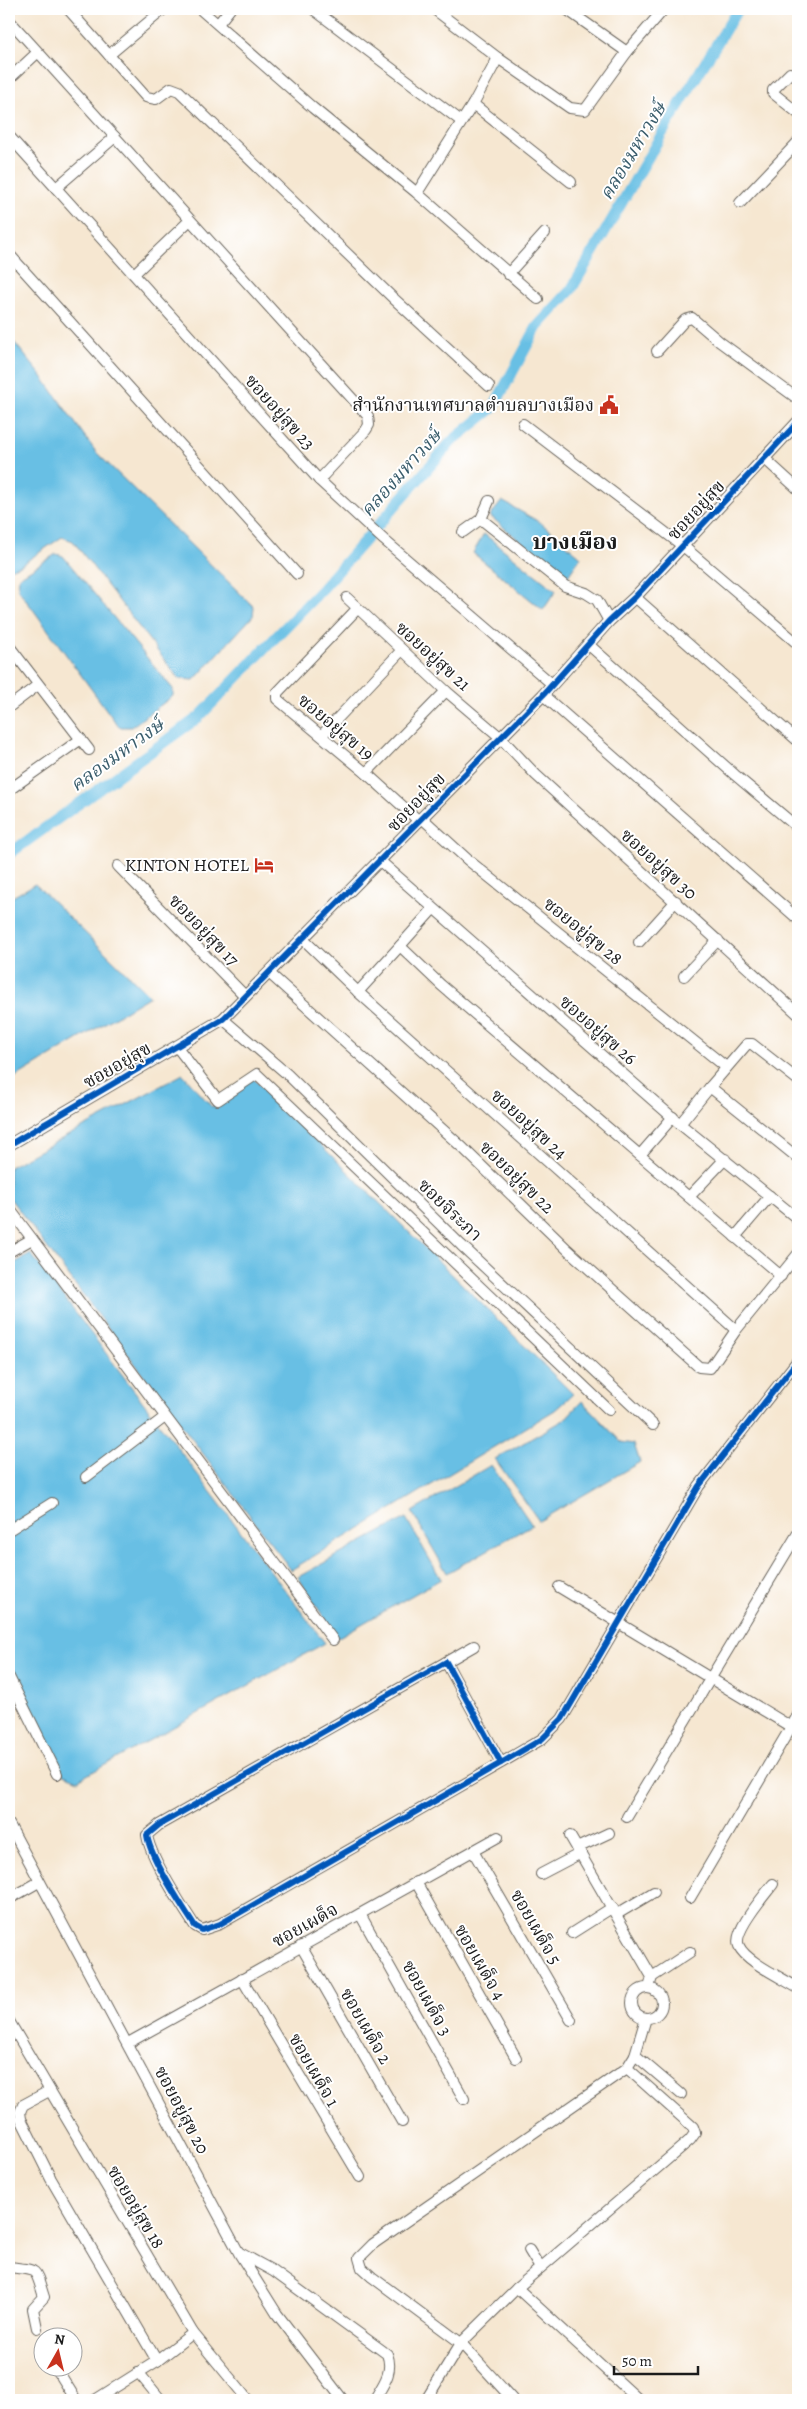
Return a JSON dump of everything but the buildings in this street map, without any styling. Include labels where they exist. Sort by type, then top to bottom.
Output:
[{"type":"street","points":[[68,9],[146,97],[156,99],[172,88],[179,91],[392,298],[489,386]]},
{"type":"street","points":[[109,55],[164,9]]},
{"type":"street","points":[[200,9],[313,108],[417,193],[538,299]]},
{"type":"street","points":[[218,24],[230,9]]},
{"type":"street","points":[[313,9],[461,121]]},
{"type":"street","points":[[434,9],[498,58],[570,108],[585,110],[627,52],[664,9]]},
{"type":"street","points":[[566,9],[627,52]]},
{"type":"street","points":[[9,20],[116,136],[189,221],[368,416],[369,425],[366,430],[320,480]]},
{"type":"street","points":[[9,79],[38,53]]},
{"type":"street","points":[[417,193],[473,104],[498,58]]},
{"type":"street","points":[[798,75],[790,73],[773,90],[773,93],[798,113]]},
{"type":"street","points":[[473,104],[571,182]]},
{"type":"street","name":"ซอยอยู่สุข 23","points":[[9,136],[320,480],[384,540],[552,684]]},
{"type":"street","points":[[56,188],[116,136]]},
{"type":"street","points":[[740,203],[798,142]]},
{"type":"street","points":[[134,274],[189,221]]},
{"type":"street","points":[[508,274],[545,233]]},
{"type":"street","points":[[9,254],[297,574]]},
{"type":"street","points":[[657,351],[684,320],[692,318],[720,342],[798,399]]},
{"type":"street","name":"ซอยอยู่สุข","points":[[9,1144],[223,1019],[543,695],[609,622],[765,460],[798,422]]},
{"type":"street","points":[[523,424],[683,546],[798,644]]},
{"type":"street","points":[[765,460],[798,489]]},
{"type":"street","points":[[463,532],[481,519],[489,501]]},
{"type":"street","points":[[481,519],[565,586],[586,592],[597,600],[609,622]]},
{"type":"street","points":[[635,597],[798,741]]},
{"type":"street","name":"ซอยอยู่สุข 21","points":[[346,598],[446,691],[500,737]]},
{"type":"street","name":"ซอยอยู่สุข 19","points":[[357,609],[277,695],[278,700],[421,820]]},
{"type":"street","points":[[589,645],[735,775],[798,828]]},
{"type":"street","points":[[9,646],[89,750]]},
{"type":"street","points":[[322,735],[402,650]]},
{"type":"street","points":[[9,707],[38,685]]},
{"type":"street","points":[[366,773],[446,691]]},
{"type":"street","points":[[543,695],[798,919]]},
{"type":"street","name":"ซอยอยู่สุข 30","points":[[500,737],[536,775],[798,1014]]},
{"type":"street","points":[[9,790],[81,739]]},
{"type":"street","name":"ซอยอยู่สุข 28","points":[[421,820],[468,860],[726,1067]]},
{"type":"street","name":"ซอยอยู่สุข 26","points":[[380,861],[677,1120],[798,1219]]},
{"type":"street","name":"ซอยอยู่สุข 17","points":[[118,866],[245,996]]},
{"type":"street","points":[[640,942],[676,901]]},
{"type":"street","points":[[358,992],[433,909]]},
{"type":"street","name":"ซอยอยู่สุข 24","points":[[303,939],[358,992],[736,1330]]},
{"type":"street","points":[[684,976],[718,940]]},
{"type":"street","points":[[400,946],[441,984],[781,1276]]},
{"type":"street","name":"ซอยอยู่สุข 22","points":[[269,973],[463,1148],[568,1250],[700,1367],[710,1368],[736,1330]]},
{"type":"street","name":"ซอยจิระภา","points":[[223,1019],[287,1074],[468,1251],[653,1425]]},
{"type":"street","points":[[640,1155],[710,1087],[744,1046],[752,1044],[798,1080]]},
{"type":"street","points":[[178,1047],[218,1100],[257,1074],[609,1410]]},
{"type":"street","points":[[710,1087],[798,1158]]},
{"type":"street","points":[[689,1197],[725,1159]]},
{"type":"street","points":[[735,1236],[770,1196]]},
{"type":"street","points":[[9,1208],[332,1640]]},
{"type":"street","points":[[9,1252],[32,1239]]},
{"type":"street","points":[[736,1330],[798,1254]]},
{"type":"street","points":[[474,1646],[159,1825],[147,1835],[154,1854],[195,1926],[202,1930],[209,1929],[501,1763],[542,1739],[554,1729],[562,1719],[618,1622],[662,1552],[699,1486],[798,1360]]},
{"type":"street","points":[[86,1478],[165,1417]]},
{"type":"street","points":[[9,1530],[52,1503]]},
{"type":"street","points":[[627,1817],[798,1533]]},
{"type":"street","points":[[558,1587],[795,1729]]},
{"type":"street","points":[[446,1662],[501,1763]]},
{"type":"street","points":[[9,1677],[57,1774]]},
{"type":"street","points":[[690,1898],[795,1729],[798,1716]]},
{"type":"street","name":"ซอยอยู่สุข 20","points":[[9,1824],[239,2253],[276,2314],[343,2400]]},
{"type":"street","points":[[542,1874],[609,1833]]},
{"type":"street","points":[[570,1836],[652,1977]]},
{"type":"street","name":"ซอยเผด็จ","points":[[128,2043],[498,1837]]},
{"type":"street","name":"ซอยเผด็จ 5","points":[[473,1851],[570,2020]]},
{"type":"street","points":[[9,1899],[40,1882]]},
{"type":"street","name":"ซอยเผด็จ 4","points":[[416,1882],[516,2058]]},
{"type":"street","points":[[773,1884],[739,1934],[738,1945],[744,1955],[798,1988]]},
{"type":"street","points":[[572,1933],[654,1892]]},
{"type":"street","name":"ซอยเผด็จ 3","points":[[360,1914],[464,2099]]},
{"type":"street","name":"ซอยเผด็จ 2","points":[[301,1946],[402,2122]]},
{"type":"street","points":[[649,1988],[652,1977],[690,1952]]},
{"type":"street","name":"ซอยเผด็จ 1","points":[[242,1979],[360,2177]]},
{"type":"street","points":[[649,1988],[660,1996],[661,2008],[652,2017],[646,2018],[639,2016],[632,2005],[636,1992],[649,1988]]},
{"type":"street","points":[[514,2400],[461,2343],[372,2277],[362,2268],[359,2258],[373,2244],[627,2068],[635,2055],[646,2018]]},
{"type":"street","name":"ซอยอยู่สุข 18","points":[[9,2021],[193,2333],[248,2400]]},
{"type":"street","points":[[635,2055],[681,2094]]},
{"type":"street","points":[[426,2400],[461,2343],[517,2288],[654,2172],[690,2140],[695,2133],[686,2120],[627,2068]]},
{"type":"street","points":[[49,2090],[23,2105],[20,2112],[21,2119],[51,2179],[157,2361]]},
{"type":"street","points":[[529,2250],[540,2268]]},
{"type":"street","points":[[239,2253],[273,2271],[387,2354],[390,2363],[388,2376],[374,2400]]},
{"type":"street","points":[[9,2267],[29,2268],[37,2275],[44,2297],[33,2309],[37,2326]]},
{"type":"street","points":[[517,2288],[639,2400]]},
{"type":"street","points":[[95,2400],[157,2361],[193,2333]]},
{"type":"street","points":[[138,2372],[161,2400]]},
{"type":"street","points":[[61,2376],[76,2400]]},
{"type":"water","points":[[9,336],[41,375],[96,452],[254,607],[253,616],[194,680],[179,679],[73,541],[62,537],[21,565],[9,569]]},
{"type":"water","points":[[502,501],[541,523],[581,557],[566,579],[490,516]]},
{"type":"water","points":[[484,534],[556,591],[543,610],[473,553]]},
{"type":"water","points":[[56,554],[63,556],[173,689],[173,696],[131,727],[119,727],[18,589],[19,577]]},
{"type":"water","points":[[35,884],[150,996],[9,1081],[9,899]]},
{"type":"water","points":[[183,1074],[212,1107],[252,1077],[573,1394],[555,1410],[291,1570],[9,1197],[9,1167]]},
{"type":"water","points":[[31,1254],[325,1643],[78,1780],[62,1773],[9,1672],[9,1266]]},
{"type":"water","points":[[582,1401],[621,1442],[634,1444],[640,1462],[539,1521],[495,1459],[564,1420]]},
{"type":"water","points":[[491,1465],[532,1525],[447,1573],[412,1512]]},
{"type":"water","points":[[406,1518],[441,1579],[337,1638],[298,1577]]},
{"type":"waterway","name":"คลองมหาวงษ์","points":[[9,854],[199,717],[323,588],[452,441],[493,408],[537,327],[571,290],[667,125],[738,9]]},
{"type":"cycle path","points":[[9,1145],[223,1019],[543,695],[609,621],[635,597],[798,422]]},
{"type":"cycle path","points":[[501,1763],[446,1662],[159,1825],[147,1835],[149,1845],[167,1882],[195,1926],[202,1930],[220,1924],[501,1763],[542,1739],[562,1719],[699,1486],[798,1360]]},
{"type":"place","name":"สำนักงานเทศบาลตำบลบางเมือง","points":[[609,405]]},
{"type":"place","name":"KINTON HOTEL","points":[[264,865]]},
{"type":"district","name":"บางเมือง","points":[[575,542]]}]
